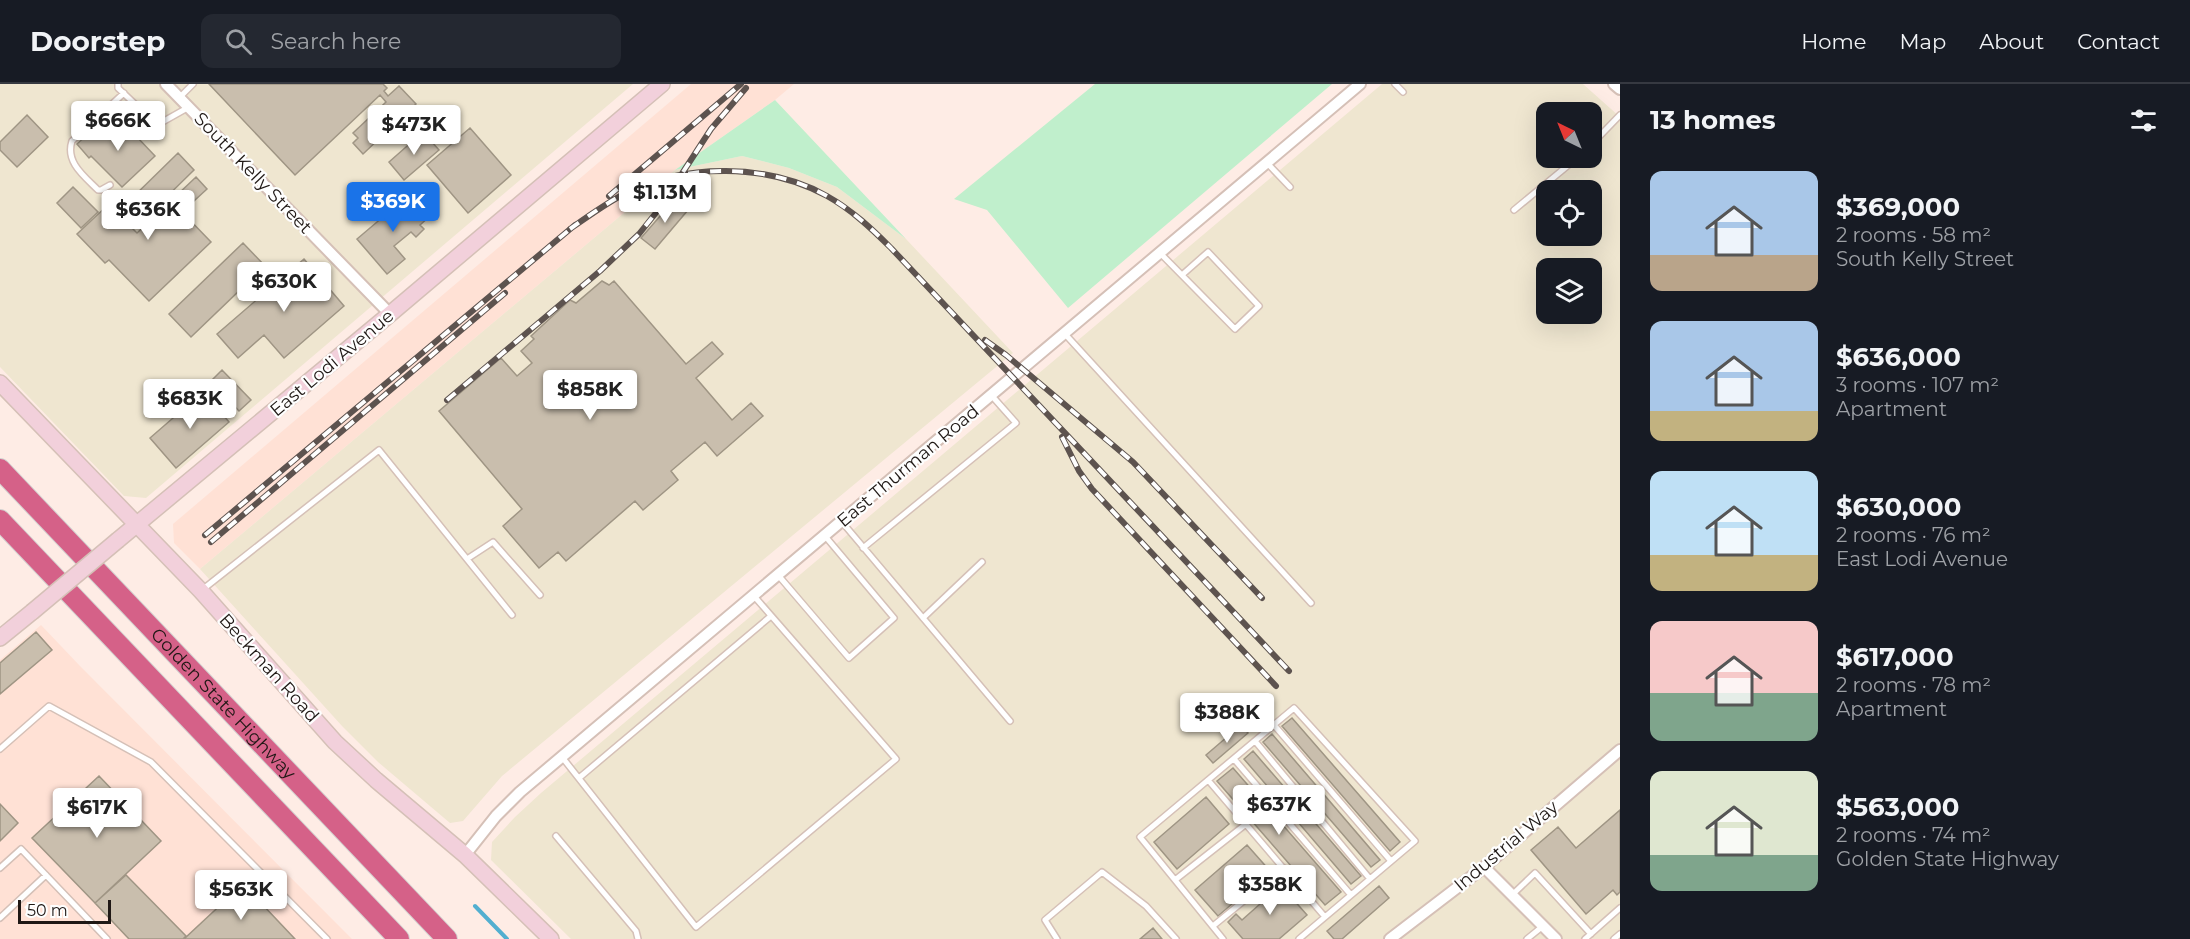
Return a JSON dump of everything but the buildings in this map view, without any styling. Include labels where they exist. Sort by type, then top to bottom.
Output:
[{"type":"highway","name":"Golden State Highway","points":[[0,469],[447,939]]},
{"type":"highway","name":"Golden State Highway","points":[[0,520],[399,939]]},
{"type":"street","name":"South Kelly Street","points":[[166,84],[390,314]]},
{"type":"street","name":"East Lodi Avenue","points":[[0,638],[390,314],[662,84]]},
{"type":"street","name":"East Thurman Road","points":[[465,855],[496,816],[520,792],[1360,84]]},
{"type":"street","points":[[1614,84],[1620,89]]},
{"type":"street","name":"Beckman Road","points":[[0,383],[201,591],[335,742],[369,774],[465,855],[551,939]]},
{"type":"street","name":"Industrial Way","points":[[1390,939],[1484,867],[1620,750]]},
{"type":"street","points":[[1484,867],[1556,939]]},
{"type":"lane","points":[[117,84],[118,88],[157,125],[189,107]]},
{"type":"lane","points":[[180,97],[193,84]]},
{"type":"lane","points":[[1395,84],[1403,92]]},
{"type":"lane","points":[[110,185],[98,190],[78,170],[71,159],[70,148],[72,141],[124,93]]},
{"type":"lane","points":[[1602,134],[1620,115]]},
{"type":"lane","points":[[1267,163],[1290,187]]},
{"type":"lane","points":[[1514,210],[1565,168]]},
{"type":"lane","points":[[1160,254],[1235,329],[1259,306],[1209,252],[1182,275]]},
{"type":"lane","points":[[1065,334],[1311,603]]},
{"type":"lane","points":[[863,548],[1016,423],[992,396]]},
{"type":"lane","points":[[201,591],[379,450],[512,615]]},
{"type":"lane","points":[[842,522],[1010,721]]},
{"type":"lane","points":[[778,575],[849,657],[894,618],[825,536]]},
{"type":"lane","points":[[467,559],[493,542],[540,595]]},
{"type":"lane","points":[[922,618],[982,562]]},
{"type":"lane","points":[[562,757],[696,927],[896,759],[754,596]]},
{"type":"lane","points":[[579,778],[771,616]]},
{"type":"lane","points":[[0,749],[49,706],[151,762],[327,939]]},
{"type":"lane","points":[[1223,939],[1140,837],[1294,708],[1415,841],[1299,939]]},
{"type":"lane","points":[[1274,725],[1391,861]]},
{"type":"lane","points":[[1255,741],[1370,879]]},
{"type":"lane","points":[[1234,759],[1351,895]]},
{"type":"lane","points":[[1208,780],[1325,916]]},
{"type":"lane","points":[[1175,880],[1246,824]]},
{"type":"lane","points":[[556,836],[636,931],[638,939]]},
{"type":"lane","points":[[0,868],[21,849],[107,939]]},
{"type":"lane","points":[[1213,926],[1284,868]]},
{"type":"lane","points":[[1057,939],[1045,920],[1102,872],[1146,906],[1176,939]]},
{"type":"lane","points":[[1512,894],[1535,873],[1591,934]]},
{"type":"lane","points":[[0,918],[46,875]]},
{"type":"lane","points":[[1585,939],[1620,908]]},
{"type":"lane","points":[[1527,939],[1543,926]]},
{"type":"lane","points":[[1614,939],[1620,934]]},
{"type":"shaded area","points":[[0,84],[633,84],[146,498],[124,496],[0,367]]},
{"type":"shaded area","points":[[691,84],[794,84],[775,100],[675,170],[200,569],[174,543],[173,524]]},
{"type":"shaded area","points":[[1382,84],[1583,84],[1620,117],[1620,939],[571,939],[491,860],[492,842],[515,817]]},
{"type":"shaded area","points":[[742,156],[789,168],[837,187],[906,239],[1013,353],[502,776],[463,821],[450,823],[378,762],[342,726],[200,569],[675,170]]},
{"type":"shaded area","points":[[41,625],[352,939],[0,939],[0,660]]},
{"type":"green space","points":[[1095,84],[1332,84],[1068,308],[987,210],[954,199]]},
{"type":"green space","points":[[775,100],[906,239],[837,187],[789,168],[742,156],[675,170]]},
{"type":"waterway","points":[[475,906],[507,939]]},
{"type":"railway","points":[[609,196],[741,84]]},
{"type":"railway","points":[[447,400],[600,271],[639,234],[659,209],[711,129],[746,88]]},
{"type":"railway","points":[[570,229],[624,194],[648,184],[699,172],[726,171],[779,177],[804,185],[836,201],[891,248],[1289,671]]},
{"type":"railway","points":[[205,535],[575,225]]},
{"type":"railway","points":[[211,542],[505,293]]},
{"type":"railway","points":[[985,340],[1133,462],[1262,598]]},
{"type":"railway","points":[[1062,437],[1079,471],[1092,489],[1276,686]]}]
